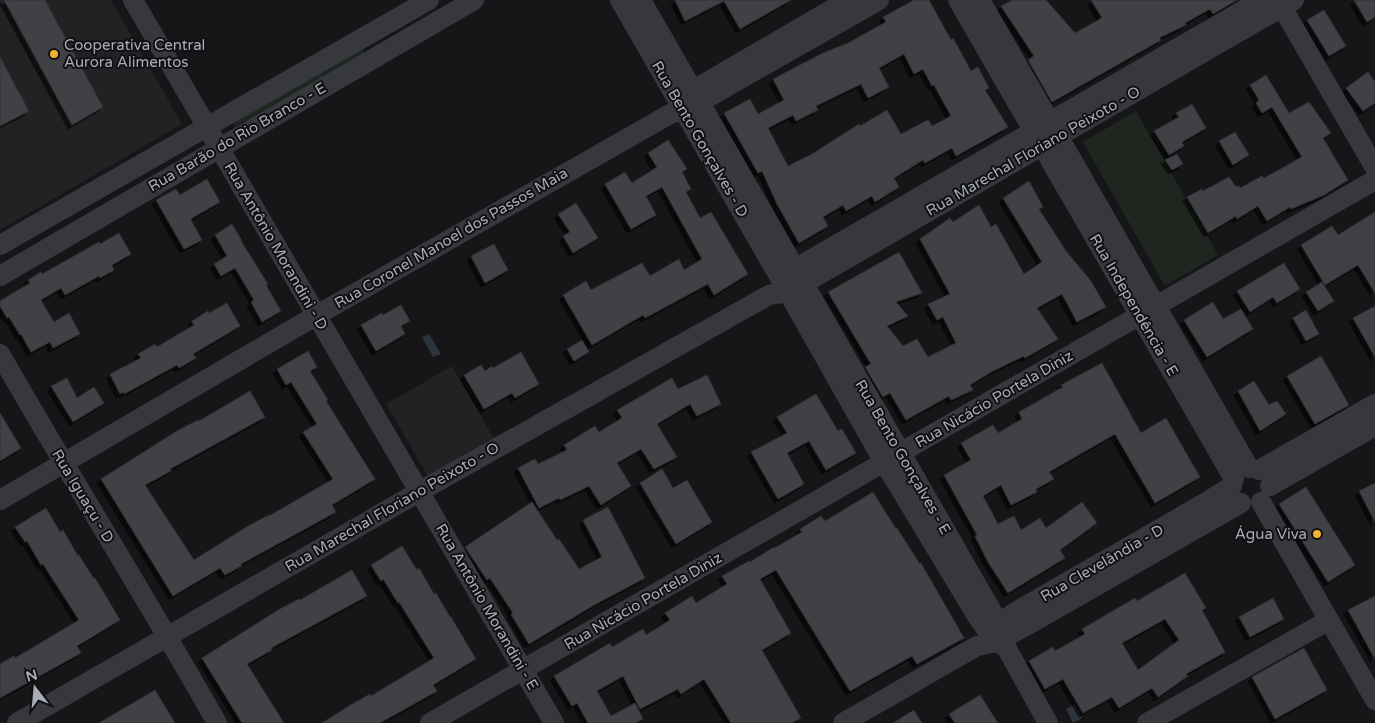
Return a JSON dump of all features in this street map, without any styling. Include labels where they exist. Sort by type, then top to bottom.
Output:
[{"type":"street","name":"Rua Antônio Morandini - D","points":[[133,0],[420,491]]},
{"type":"street","name":"Rua Barão do Rio Branco - E","points":[[0,245],[429,0]]},
{"type":"street","name":"Rua Barão do Rio Branco - E","points":[[0,276],[474,0]]},
{"type":"street","name":"Rua Bento Gonçalves - D","points":[[620,0],[646,26]]},
{"type":"street","name":"Rua Bento Gonçalves - D","points":[[641,0],[646,26],[685,103],[727,168],[787,283]]},
{"type":"street","name":"Rua Coronel Manoel dos Passos Maia","points":[[819,26],[848,0]]},
{"type":"street","name":"Rua Coronel Manoel dos Passos Maia","points":[[0,500],[819,26],[879,0]]},
{"type":"street","name":"Rua Independência - E","points":[[958,0],[980,12],[1046,133],[1187,379],[1375,700]]},
{"type":"street","name":"Rua Marechal Floriano Peixoto - O","points":[[1046,133],[1261,0]]},
{"type":"street","points":[[1284,2],[1375,168]]},
{"type":"street","name":"Rua Marechal Floriano Peixoto - O","points":[[17,723],[1046,133],[1284,2]]},
{"type":"street","points":[[384,26],[395,46]]},
{"type":"street","name":"Rua Nicácio Portela Diniz","points":[[430,723],[1375,180]]},
{"type":"street","points":[[87,195],[98,218]]},
{"type":"street","name":"Rua Bento Gonçalves - E","points":[[787,283],[893,457],[995,638],[1048,723]]},
{"type":"street","name":"Rua Iguaçu - D","points":[[0,354],[63,464],[168,636],[218,723]]},
{"type":"street","name":"Rua Clevelândia - D","points":[[842,723],[995,638],[1203,504],[1250,485],[1348,431],[1375,404]]},
{"type":"street","name":"Rua Clevelândia - D","points":[[1348,431],[1375,426]]},
{"type":"street","name":"Rua Antônio Morandini - E","points":[[420,491],[554,723]]},
{"type":"street","points":[[1147,723],[1329,620]]},
{"type":"shaded area","points":[[0,0],[111,0],[182,124],[0,230]]},
{"type":"shaded area","points":[[362,48],[365,53],[234,127],[231,121]]},
{"type":"shaded area","points":[[1136,111],[1218,255],[1165,286],[1083,142]]},
{"type":"shaded area","points":[[429,334],[441,354],[433,357],[422,337]]},
{"type":"shaded area","points":[[452,366],[496,442],[430,480],[386,404]]},
{"type":"shaded area","points":[[1075,704],[1082,718],[1073,723],[1066,709]]},
{"type":"building","name":"Cooperativa Central Aurora Alimentos","points":[[4,0],[45,0],[103,107],[72,125]]},
{"type":"building","points":[[675,0],[791,0],[740,29],[724,1],[685,21]]},
{"type":"building","points":[[914,0],[929,0],[971,71],[978,67],[989,88],[985,90],[1008,127],[956,156],[952,148],[925,163],[923,160],[894,178],[899,187],[875,202],[872,196],[846,211],[843,205],[823,217],[828,226],[799,243],[777,204],[762,171],[758,173],[724,113],[750,99],[758,114],[784,100],[773,79],[823,53],[848,43],[886,22],[883,17]],"holes":[[[904,54],[914,74],[923,69],[951,116],[932,126],[928,120],[901,134],[887,110],[860,126],[859,124],[812,154],[788,166],[768,128],[793,115],[796,121],[818,110],[816,106],[861,84],[868,98],[889,87],[879,68]]]},
{"type":"building","points":[[1013,0],[1046,0],[1075,33],[1102,18],[1091,0],[1237,0],[1213,14],[1210,9],[1185,23],[1186,25],[1159,38],[1161,40],[1052,102],[1028,60],[1034,56],[1001,6]]},
{"type":"building","points":[[1354,0],[1375,0],[1375,17],[1367,22]]},
{"type":"building","points":[[1324,10],[1346,46],[1329,56],[1307,20]]},
{"type":"building","points":[[0,57],[29,111],[0,126]]},
{"type":"building","points":[[1368,72],[1375,82],[1375,103],[1363,111],[1346,88]]},
{"type":"building","points":[[1266,75],[1289,113],[1309,102],[1331,133],[1323,138],[1348,180],[1324,195],[1291,209],[1290,207],[1267,221],[1258,206],[1237,219],[1236,216],[1208,233],[1187,197],[1229,177],[1236,187],[1239,186],[1240,188],[1262,176],[1264,178],[1302,157],[1272,107],[1262,113],[1256,103],[1259,100],[1250,85]]},
{"type":"building","points":[[1192,104],[1206,128],[1182,142],[1184,146],[1169,155],[1154,131],[1179,117],[1176,113]]},
{"type":"building","points":[[1235,132],[1249,155],[1233,165],[1219,141]]},
{"type":"building","points":[[668,140],[687,169],[682,172],[691,189],[686,192],[700,218],[711,212],[748,274],[714,295],[708,284],[645,318],[643,315],[592,345],[563,295],[586,281],[591,290],[642,263],[650,276],[679,259],[684,270],[702,259],[662,187],[646,196],[656,215],[631,229],[605,184],[625,172],[632,183],[657,167],[648,153]]},
{"type":"building","points":[[1177,154],[1183,164],[1172,170],[1165,160]]},
{"type":"building","points":[[207,179],[220,202],[192,218],[191,220],[202,240],[184,249],[156,200],[176,189],[180,195]]},
{"type":"building","points":[[1029,181],[1043,207],[1039,209],[1066,251],[1091,281],[1106,307],[1077,322],[1062,294],[1037,308],[1058,339],[1025,358],[1024,356],[991,372],[970,385],[973,390],[951,400],[949,396],[906,420],[890,393],[883,397],[865,367],[871,364],[828,292],[899,252],[922,293],[896,302],[908,316],[887,326],[903,346],[917,339],[928,357],[956,343],[943,317],[937,320],[928,304],[950,294],[920,239],[950,218],[953,222],[979,205],[991,227],[996,224],[1024,274],[1042,262],[1003,198]]},
{"type":"building","points":[[576,203],[598,238],[573,253],[563,236],[570,232],[558,214]]},
{"type":"building","points":[[1375,212],[1375,293],[1358,265],[1325,285],[1301,245],[1332,226],[1338,235]]},
{"type":"building","points":[[232,224],[268,284],[266,285],[281,311],[262,322],[251,302],[254,300],[235,268],[221,276],[214,264],[227,256],[215,235]]},
{"type":"building","points":[[119,233],[131,254],[112,265],[114,270],[65,295],[61,288],[41,300],[54,322],[69,313],[80,334],[53,348],[50,342],[31,352],[9,317],[7,318],[0,306],[0,301],[30,283],[28,280],[41,272],[42,274]]},
{"type":"building","points":[[494,244],[508,270],[485,283],[471,256]]},
{"type":"building","points":[[1284,263],[1300,289],[1277,303],[1273,297],[1250,312],[1237,291]]},
{"type":"building","points":[[1322,282],[1334,301],[1318,311],[1306,292]]},
{"type":"building","points":[[1213,302],[1223,319],[1241,309],[1253,329],[1207,357],[1184,320]]},
{"type":"building","points":[[227,303],[240,326],[193,354],[196,358],[179,368],[177,365],[124,394],[123,392],[120,394],[110,374],[141,358],[138,354],[155,344],[157,347],[194,325],[192,321],[208,311],[209,313]]},
{"type":"building","points":[[401,305],[410,321],[401,326],[405,334],[376,351],[361,325]]},
{"type":"building","points":[[1375,306],[1375,357],[1353,318]]},
{"type":"building","points":[[1306,310],[1319,334],[1306,341],[1293,318]]},
{"type":"building","points":[[582,340],[589,352],[574,361],[567,349]]},
{"type":"building","points":[[308,351],[317,367],[310,371],[328,400],[326,401],[375,479],[332,505],[336,512],[241,564],[241,566],[225,575],[220,568],[173,596],[101,479],[177,431],[199,421],[250,391],[265,417],[170,469],[171,471],[145,485],[194,560],[248,526],[333,479],[303,432],[317,424],[291,382],[286,385],[277,369]]},
{"type":"building","points":[[521,352],[539,384],[515,398],[512,393],[484,409],[464,375],[481,365],[485,371],[492,366],[493,368]]},
{"type":"building","points":[[1321,356],[1349,405],[1315,424],[1287,376]]},
{"type":"building","points":[[1102,363],[1141,433],[1166,418],[1200,477],[1155,503],[1115,434],[1049,472],[1054,479],[1036,489],[1037,492],[1011,505],[1001,485],[983,496],[998,524],[1014,516],[1021,530],[1040,518],[1046,528],[1082,502],[1097,523],[1060,550],[1065,558],[1008,593],[988,562],[975,536],[977,535],[944,475],[971,460],[961,443],[993,425],[998,433],[1022,419],[1019,412],[1063,387],[1061,385]]},
{"type":"building","points":[[707,375],[721,404],[697,416],[690,404],[657,424],[677,457],[654,469],[641,449],[617,463],[631,486],[601,505],[589,486],[539,508],[518,468],[535,459],[538,464],[567,450],[564,445],[595,426],[599,432],[622,418],[617,410],[672,378],[678,389]]},
{"type":"building","points":[[67,378],[77,398],[94,387],[104,403],[73,422],[51,386]]},
{"type":"building","points":[[1254,381],[1269,405],[1277,401],[1286,414],[1260,431],[1238,391]]},
{"type":"building","points":[[816,394],[838,431],[842,429],[856,453],[826,470],[809,441],[787,453],[804,484],[778,499],[751,452],[787,433],[777,417]]},
{"type":"building","points":[[0,413],[21,448],[0,461]]},
{"type":"building","points":[[662,469],[673,488],[687,480],[712,522],[676,544],[640,483]]},
{"type":"building","points":[[1375,483],[1375,522],[1359,491]]},
{"type":"building","name":"Água Viva","points":[[1306,487],[1355,565],[1328,582],[1279,504]]},
{"type":"building","points":[[873,492],[896,529],[921,563],[964,638],[917,664],[912,656],[850,691],[776,570],[760,579],[791,633],[762,650],[801,718],[792,723],[731,723],[704,679],[681,694],[678,689],[640,709],[623,676],[597,691],[611,716],[635,703],[643,719],[635,723],[588,723],[577,703],[572,706],[554,676],[610,643],[612,647],[643,629],[646,635],[670,620],[665,613],[692,596],[696,603],[727,584],[722,576],[802,532],[800,529],[821,516],[825,521]]},
{"type":"building","points":[[532,502],[579,569],[602,557],[583,520],[608,507],[645,578],[594,605],[529,644],[511,614],[513,613],[490,578],[487,580],[465,547]]},
{"type":"building","points":[[46,508],[60,532],[63,530],[78,556],[95,578],[120,620],[77,646],[81,653],[0,698],[0,664],[14,656],[15,658],[79,620],[43,564],[41,565],[27,541],[25,542],[15,527]]},
{"type":"building","points":[[402,546],[417,570],[419,568],[434,594],[436,593],[476,659],[433,685],[437,691],[380,723],[322,723],[434,658],[399,602],[383,579],[381,581],[371,565]]},
{"type":"building","points":[[352,570],[367,596],[271,648],[272,650],[247,664],[284,723],[242,723],[202,658],[278,610],[300,600]]},
{"type":"building","points":[[1185,573],[1206,608],[1202,610],[1225,652],[1186,674],[1188,676],[1158,697],[1152,688],[1119,708],[1112,697],[1083,713],[1063,679],[1045,689],[1029,661],[1053,647],[1055,651],[1085,634],[1082,629],[1135,598],[1137,601]],"holes":[[[1165,619],[1179,640],[1138,670],[1122,643]]]},
{"type":"building","points":[[1375,596],[1375,659],[1348,610]]},
{"type":"building","points":[[1273,598],[1284,619],[1250,637],[1239,617]]},
{"type":"building","points":[[1304,648],[1327,690],[1275,719],[1252,677]]},
{"type":"building","points":[[155,690],[175,723],[99,723]]},
{"type":"building","points":[[980,695],[998,723],[955,723],[949,714]]},
{"type":"building","points":[[914,710],[922,723],[893,723]]},
{"type":"place","name":"Cooperativa Central Aurora Alimentos","points":[[54,54]]},
{"type":"place","name":"Água Viva","points":[[1317,534]]}]
